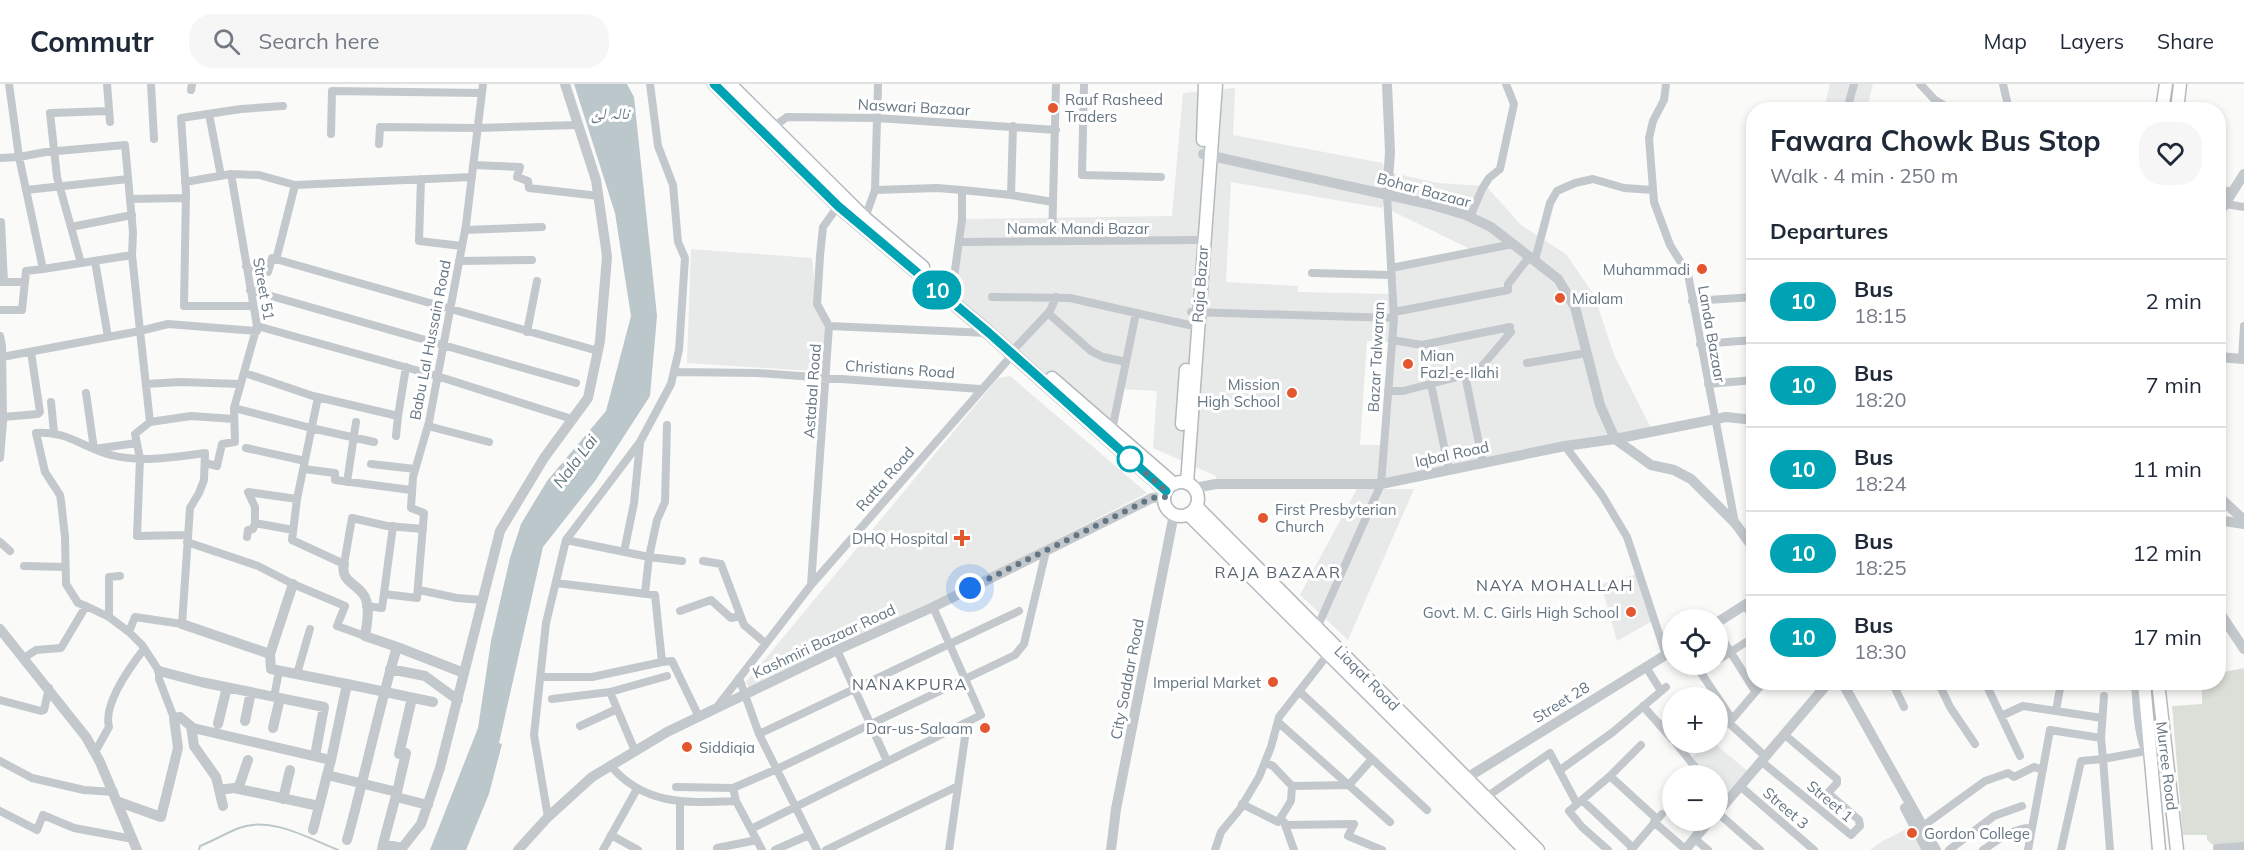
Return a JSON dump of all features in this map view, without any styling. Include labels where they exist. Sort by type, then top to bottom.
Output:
[{"type":"main road","points":[[714,84],[838,206],[862,221],[952,292],[1014,350],[1178,488],[1197,494],[1192,510],[1174,514],[1166,507],[1178,488],[1190,325],[1194,312],[1196,240],[1206,154],[1205,84]]},
{"type":"main road","points":[[730,84],[862,221],[989,333],[1014,350],[1112,430],[1178,488]]},
{"type":"main road","name":"Raja Bazar","points":[[1178,488],[1206,154],[1216,84]]},
{"type":"main road","points":[[2163,102],[2166,84]]},
{"type":"main road","points":[[2178,102],[2180,84]]},
{"type":"main road","name":"Liaqat Road","points":[[1192,510],[1317,628],[1538,850]]},
{"type":"main road","name":"Liaqat Road","points":[[1192,510],[1329,653],[1525,850]]},
{"type":"main road","name":"Murree Road","points":[[2145,690],[2159,850]]},
{"type":"main road","name":"Murree Road","points":[[2159,690],[2177,850]]},
{"type":"street","points":[[9,84],[19,157],[43,268]]},
{"type":"street","points":[[107,84],[110,122]]},
{"type":"street","points":[[151,84],[154,139]]},
{"type":"street","points":[[412,698],[396,795],[383,847],[402,848],[421,824],[440,768],[500,531],[544,458],[588,398],[598,351],[607,257],[596,180],[565,84]]},
{"type":"street","points":[[548,817],[534,735],[546,623],[566,540],[640,442],[671,384],[679,350],[685,258],[678,242],[673,184],[658,146],[650,84]]},
{"type":"street","points":[[862,221],[875,190],[878,84]]},
{"type":"street","points":[[1052,241],[1056,84]]},
{"type":"street","points":[[1084,84],[1082,176],[1161,177]]},
{"type":"street","points":[[1387,84],[1389,150],[1387,195]]},
{"type":"street","points":[[1470,217],[1482,189],[1500,168],[1514,104],[1506,84]]},
{"type":"street","name":"Landa Bazaar","points":[[1666,84],[1664,100],[1650,128],[1649,152],[1654,202],[1670,245],[1688,274],[1735,523]]},
{"type":"street","points":[[1849,102],[1854,84]]},
{"type":"street","points":[[1920,84],[1938,102]]},
{"type":"street","points":[[2004,84],[2007,102]]},
{"type":"street","points":[[331,134],[332,91],[482,89]]},
{"type":"street","name":"Babu Lal Hussain Road","points":[[411,490],[428,426],[465,230],[482,89]]},
{"type":"street","points":[[253,306],[184,306],[185,182],[181,118],[283,106]]},
{"type":"street","points":[[81,263],[59,186],[50,113],[109,111]]},
{"type":"street","name":"Street 51","points":[[209,114],[226,175],[257,329],[234,408],[235,442],[222,444],[220,453]]},
{"type":"street","name":"Naswari Bazaar","points":[[773,127],[787,117],[877,118],[1056,130]]},
{"type":"street","points":[[379,144],[380,127],[477,128],[578,125]]},
{"type":"street","points":[[1011,195],[1013,126]]},
{"type":"street","points":[[0,158],[125,145],[132,214],[132,255],[150,422]]},
{"type":"street","name":"Bohar Bazaar","points":[[1206,154],[1387,195],[1470,217],[1491,227],[1558,279],[1575,307],[1600,405],[1615,439]]},
{"type":"street","points":[[473,165],[520,167],[517,177],[528,181],[529,188],[598,196]]},
{"type":"street","points":[[2244,174],[2226,204],[2244,207]]},
{"type":"street","points":[[185,182],[226,175],[259,175],[296,185],[472,177]]},
{"type":"street","points":[[26,190],[128,179]]},
{"type":"street","points":[[421,179],[419,241],[462,246]]},
{"type":"street","points":[[1194,312],[1394,315],[1508,290],[1508,284],[1532,258],[1550,203],[1557,191],[1575,183],[1593,179],[1624,188],[1653,190]]},
{"type":"street","points":[[276,260],[296,185]]},
{"type":"street","points":[[875,190],[962,189],[1053,202]]},
{"type":"street","points":[[952,292],[959,242],[962,189]]},
{"type":"street","points":[[2226,191],[2232,192]]},
{"type":"street","name":"Bazar Talwaran","points":[[1317,628],[1381,484],[1394,315],[1387,195]]},
{"type":"street","points":[[130,199],[185,198]]},
{"type":"street","name":"Astabal Road","points":[[811,585],[829,326],[817,304],[820,256],[823,227],[838,206]]},
{"type":"street","points":[[71,227],[132,214]]},
{"type":"street","points":[[1,222],[2,282],[25,282]]},
{"type":"street","points":[[465,230],[542,227]]},
{"type":"street","name":"Namak Mandi Bazar","points":[[959,242],[1196,240]]},
{"type":"street","points":[[1312,273],[1391,271],[1513,244]]},
{"type":"street","points":[[0,310],[22,310],[27,270],[132,255]]},
{"type":"street","points":[[246,266],[268,272],[272,258],[598,351]]},
{"type":"street","points":[[459,261],[532,260]]},
{"type":"street","points":[[95,261],[108,337]]},
{"type":"street","points":[[527,332],[537,281]]},
{"type":"street","points":[[250,290],[576,384]]},
{"type":"street","points":[[992,297],[1056,297],[1190,325]]},
{"type":"street","name":"Ratta Road","points":[[715,710],[811,585],[1048,313],[1056,297]]},
{"type":"street","points":[[1692,301],[1746,298]]},
{"type":"street","points":[[1048,313],[1091,351],[1103,357],[1126,362]]},
{"type":"street","points":[[1112,430],[1136,313]]},
{"type":"street","points":[[2,357],[168,324],[257,329],[406,367],[572,419]]},
{"type":"street","points":[[829,326],[989,333]]},
{"type":"street","points":[[2226,358],[2243,359],[2244,326]]},
{"type":"street","points":[[1388,391],[1403,391],[1476,372],[1511,330],[1422,345],[1392,340]]},
{"type":"street","points":[[0,336],[2,357],[0,458]]},
{"type":"street","points":[[1700,344],[1746,341]]},
{"type":"street","points":[[2,421],[40,412],[31,352]]},
{"type":"street","points":[[1527,363],[1587,353]]},
{"type":"street","points":[[396,436],[406,367]]},
{"type":"street","name":"Christians Road","points":[[674,372],[757,373],[980,389]]},
{"type":"street","points":[[245,373],[318,397],[398,416]]},
{"type":"street","points":[[1465,375],[1483,463]]},
{"type":"street","points":[[1708,384],[1746,381]]},
{"type":"street","points":[[146,384],[179,382],[240,384]]},
{"type":"street","points":[[1431,384],[1449,470]]},
{"type":"street","points":[[86,393],[94,449]]},
{"type":"street","points":[[318,397],[297,499],[292,540],[344,564]]},
{"type":"street","points":[[51,402],[54,433]]},
{"type":"street","points":[[234,408],[374,442]]},
{"type":"street","points":[[234,419],[191,416],[150,422],[135,434],[140,458],[137,536],[187,538],[258,566],[292,584],[345,606],[337,626],[464,673]]},
{"type":"street","name":"Iqbal Road","points":[[1178,488],[1216,484],[1381,484],[1565,446],[1615,439],[1726,417],[1746,419]]},
{"type":"street","name":"Iqbal Road","points":[[1714,421],[1746,424]]},
{"type":"street","points":[[347,482],[356,422]]},
{"type":"street","points":[[645,593],[657,520],[665,502],[667,425]]},
{"type":"street","points":[[428,426],[489,442]]},
{"type":"street","points":[[0,761],[32,778],[116,797],[161,817],[178,748],[174,718],[159,679],[159,671],[129,632],[109,617],[78,603],[66,584],[65,537],[60,495],[45,472],[36,434],[37,432],[61,434],[94,449],[125,458],[220,453],[217,466],[205,463]]},
{"type":"street","points":[[1615,439],[1651,465],[1674,470],[1691,479],[1735,523],[1746,538]]},
{"type":"street","points":[[624,552],[634,503],[640,442]]},
{"type":"street","points":[[94,449],[137,443]]},
{"type":"street","points":[[1565,446],[1602,495],[1627,537],[1662,631]]},
{"type":"street","points":[[246,448],[335,473],[335,480],[411,490],[411,508],[424,513],[417,598],[384,594]]},
{"type":"street","points":[[182,624],[190,508],[204,480],[205,453]]},
{"type":"street","points":[[371,464],[415,469]]},
{"type":"street","name":"Kashmiri Bazaar Road","points":[[518,850],[548,817],[592,777],[635,751],[746,694],[933,607],[1152,498],[1178,488]]},
{"type":"street","points":[[247,537],[248,530],[253,529],[255,523],[256,509],[248,492],[297,499]]},
{"type":"street","points":[[2226,504],[2244,522]]},
{"type":"street","points":[[2226,509],[2244,522]]},
{"type":"street","name":"City Saddar Road","points":[[1111,850],[1174,514]]},
{"type":"street","points":[[365,636],[364,594],[348,580],[342,570],[352,518],[423,529]]},
{"type":"street","points":[[2226,521],[2244,522]]},
{"type":"street","points":[[255,523],[293,530]]},
{"type":"street","points":[[366,606],[382,608],[393,526]]},
{"type":"street","points":[[566,540],[682,561]]},
{"type":"street","points":[[0,542],[10,550]]},
{"type":"street","points":[[676,787],[733,788],[1015,655],[1022,649],[1046,551]]},
{"type":"street","points":[[703,561],[721,564],[744,625],[765,644]]},
{"type":"street","points":[[24,566],[65,567]]},
{"type":"street","points":[[109,617],[110,577],[120,576]]},
{"type":"street","points":[[556,583],[655,595],[662,662]]},
{"type":"street","points":[[292,584],[270,654],[271,669],[433,702]]},
{"type":"street","points":[[418,590],[457,598],[483,600]]},
{"type":"street","points":[[680,611],[711,600],[731,618],[740,616]]},
{"type":"street","points":[[1728,616],[1746,604]]},
{"type":"street","points":[[24,658],[36,650],[61,648],[86,606]]},
{"type":"street","points":[[751,829],[981,715],[933,607]]},
{"type":"street","points":[[759,734],[1019,611]]},
{"type":"street","points":[[129,632],[135,617],[182,624],[270,654]]},
{"type":"street","points":[[2226,622],[2244,649]]},
{"type":"street","points":[[0,629],[86,737],[116,797],[135,845]]},
{"type":"street","points":[[297,674],[310,629]]},
{"type":"street","points":[[1730,651],[1746,642]]},
{"type":"street","points":[[347,840],[363,784],[383,692],[397,647]]},
{"type":"street","points":[[1728,648],[1746,677]]},
{"type":"street","points":[[95,752],[109,727],[112,701],[130,666],[144,649]]},
{"type":"street","points":[[837,650],[887,761]]},
{"type":"street","points":[[1215,850],[1221,832],[1242,804],[1266,763],[1279,717],[1329,653]]},
{"type":"street","name":"Street 28","points":[[1466,779],[1662,658]]},
{"type":"street","points":[[541,677],[592,677],[672,661],[699,717]]},
{"type":"street","points":[[1560,770],[1612,732],[1664,689],[1646,667]]},
{"type":"street","points":[[390,669],[424,676],[458,700]]},
{"type":"street","points":[[159,671],[324,707],[315,756]]},
{"type":"street","points":[[273,728],[279,671]]},
{"type":"street","points":[[1702,675],[1732,719]]},
{"type":"street","points":[[552,699],[610,692],[667,676]]},
{"type":"street","points":[[739,678],[759,734],[817,850]]},
{"type":"street","points":[[313,830],[347,684]]},
{"type":"street","points":[[218,724],[227,687]]},
{"type":"street","points":[[0,700],[41,711],[44,710],[49,688]]},
{"type":"street","points":[[1728,800],[1823,690]]},
{"type":"street","points":[[1838,690],[1927,850]]},
{"type":"street","points":[[1846,690],[1936,850]]},
{"type":"street","points":[[1896,690],[1904,707]]},
{"type":"street","points":[[1942,690],[1950,707],[1975,744]]},
{"type":"street","points":[[1989,690],[2020,756]]},
{"type":"street","points":[[2056,711],[2060,690]]},
{"type":"street","points":[[2137,690],[2139,727],[2152,764]]},
{"type":"street","points":[[2164,742],[2167,725],[2165,690]]},
{"type":"street","points":[[1299,691],[1427,810]]},
{"type":"street","points":[[245,721],[251,692]]},
{"type":"street","points":[[610,692],[635,751]]},
{"type":"street","points":[[1755,692],[1730,724],[1764,759]]},
{"type":"street","points":[[2104,696],[2101,738],[2110,850]]},
{"type":"street","points":[[1643,706],[1661,726]]},
{"type":"street","points":[[2001,716],[2023,706],[2102,718]]},
{"type":"street","points":[[580,726],[617,710]]},
{"type":"street","points":[[174,718],[180,717],[191,726],[331,760]]},
{"type":"street","points":[[1278,722],[1390,822]]},
{"type":"street","points":[[950,850],[967,723]]},
{"type":"street","points":[[191,726],[194,746],[216,777],[223,806]]},
{"type":"street","points":[[2028,850],[2050,730],[2101,738]]},
{"type":"street","name":"Street 1","points":[[1764,759],[1851,835],[1860,826],[1859,820],[1828,793],[1837,783],[1837,779],[1785,735]]},
{"type":"street","points":[[1605,849],[1569,811],[1610,776],[1641,745]]},
{"type":"street","points":[[2061,850],[2080,760],[2103,759],[2146,751]]},
{"type":"street","points":[[1485,798],[1546,753],[1552,754],[1579,802],[1631,848],[1658,819]]},
{"type":"street","points":[[1684,753],[1693,765]]},
{"type":"street","points":[[1292,786],[1348,785],[1372,759]]},
{"type":"street","points":[[238,789],[248,760]]},
{"type":"street","points":[[1242,804],[1278,822],[1291,801],[1292,786],[1273,766],[1266,763]]},
{"type":"street","points":[[610,765],[620,777],[637,789],[662,799],[736,801]]},
{"type":"street","points":[[1923,826],[1985,781],[2008,773],[2014,777],[2034,767],[2043,770]]},
{"type":"street","points":[[283,799],[290,770]]},
{"type":"street","points":[[327,775],[428,805]]},
{"type":"street","points":[[1610,776],[1658,819],[1685,850],[1701,831]]},
{"type":"street","points":[[826,850],[958,786]]},
{"type":"street","name":"Street 3","points":[[1740,786],[1814,850]]},
{"type":"street","points":[[733,788],[736,801],[762,850]]},
{"type":"street","points":[[219,790],[238,789],[319,806]]},
{"type":"street","points":[[603,850],[637,789]]},
{"type":"street","points":[[680,801],[680,850]]},
{"type":"street","points":[[1949,850],[1994,816],[2022,806]]},
{"type":"street","points":[[0,811],[37,830],[43,815],[74,828],[135,845]]},
{"type":"street","points":[[1282,816],[1294,850]]},
{"type":"street","points":[[1728,821],[1760,850]]},
{"type":"street","points":[[1285,825],[1354,824],[1348,836],[1382,850]]},
{"type":"street","points":[[1983,850],[1993,847],[2005,835],[2032,828]]},
{"type":"street","points":[[611,835],[638,850]]},
{"type":"street","points":[[775,850],[809,835]]},
{"type":"street","points":[[1695,839],[1708,850]]},
{"type":"street","points":[[718,850],[717,848],[757,840]]},
{"type":"street","points":[[2217,848],[2244,846]]},
{"type":"shaded area","points":[[1830,84],[1873,84],[1869,102],[1826,102]]},
{"type":"shaded area","points":[[1235,88],[1233,135],[1383,163],[1387,195],[1382,208],[1231,182],[1226,282],[1298,286],[1298,292],[1392,294],[1391,268],[1474,251],[1388,209],[1388,172],[1438,183],[1486,186],[1521,225],[1566,254],[1594,295],[1614,355],[1651,428],[1381,484],[1216,484],[1216,476],[1153,448],[1157,391],[1121,389],[1112,430],[952,292],[962,219],[1172,216],[1183,93]],"holes":[[[1367,341],[1392,342],[1384,445],[1360,445]]]},
{"type":"shaded area","points":[[691,249],[812,258],[817,304],[829,326],[827,372],[687,363]]},
{"type":"shaded area","name":"DHQ Hospital","points":[[1010,376],[1147,493],[971,583],[749,688],[746,682],[998,378]]},
{"type":"shaded area","points":[[1357,489],[1414,489],[1348,640],[1300,595]]},
{"type":"shaded area","name":"Govt. M. C. Girls High School","points":[[1640,573],[1656,619],[1617,641],[1601,584]]},
{"type":"shaded area","points":[[2244,668],[2244,846],[2217,848],[2207,840],[2207,835],[2183,835],[2172,706],[2202,704],[2202,690],[2226,690],[2226,672]]},
{"type":"shaded area","points":[[1696,753],[1726,753],[1751,774],[1728,801],[1728,765],[1693,765],[1690,760]]},
{"type":"shaded area","name":"Gordon College","points":[[1918,823],[1934,850],[1870,850],[1881,842]]},
{"type":"water","name":"نالہ لئ","points":[[574,84],[627,84],[634,97],[657,316],[650,396],[595,481],[543,547],[499,743],[502,744],[489,794],[466,850],[430,850],[478,728],[491,641],[510,558],[521,524],[547,481],[606,411],[631,316],[615,213]]},
{"type":"waterway","points":[[199,850],[200,846],[251,825],[289,830],[338,850]]},
{"type":"bus line","name":"10","points":[[714,84],[838,206],[989,333],[1166,491]]},
{"type":"place","name":"Rauf Rasheed Traders","points":[[1053,108]]},
{"type":"place","name":"Muhammadi","points":[[1702,269]]},
{"type":"place","name":"Mialam","points":[[1560,298]]},
{"type":"place","name":"Mian Fazl-e-Ilahi","points":[[1408,364]]},
{"type":"place","name":"Mission High School","points":[[1292,393]]},
{"type":"place","name":"First Presbyterian Church","points":[[1263,518]]},
{"type":"place","name":"DHQ Hospital","points":[[962,538]]},
{"type":"place","name":"Govt. M. C. Girls High School","points":[[1631,612]]},
{"type":"place","name":"Imperial Market","points":[[1273,682]]},
{"type":"place","name":"Dar-us-Salaam","points":[[985,728]]},
{"type":"place","name":"Siddiqia","points":[[687,747]]},
{"type":"place","name":"Gordon College","points":[[1912,833]]},
{"type":"district","name":"RAJA BAZAAR","points":[[1278,572]]},
{"type":"district","name":"NAYA MOHALLAH","points":[[1555,585]]},
{"type":"district","name":"NANAKPURA","points":[[910,684]]},
{"type":"route","points":[[970,588],[1152,498],[1165,497],[1166,491],[1130,459]]},
{"type":"water label","name":"Nala Lai","points":[[575,461]]}]
